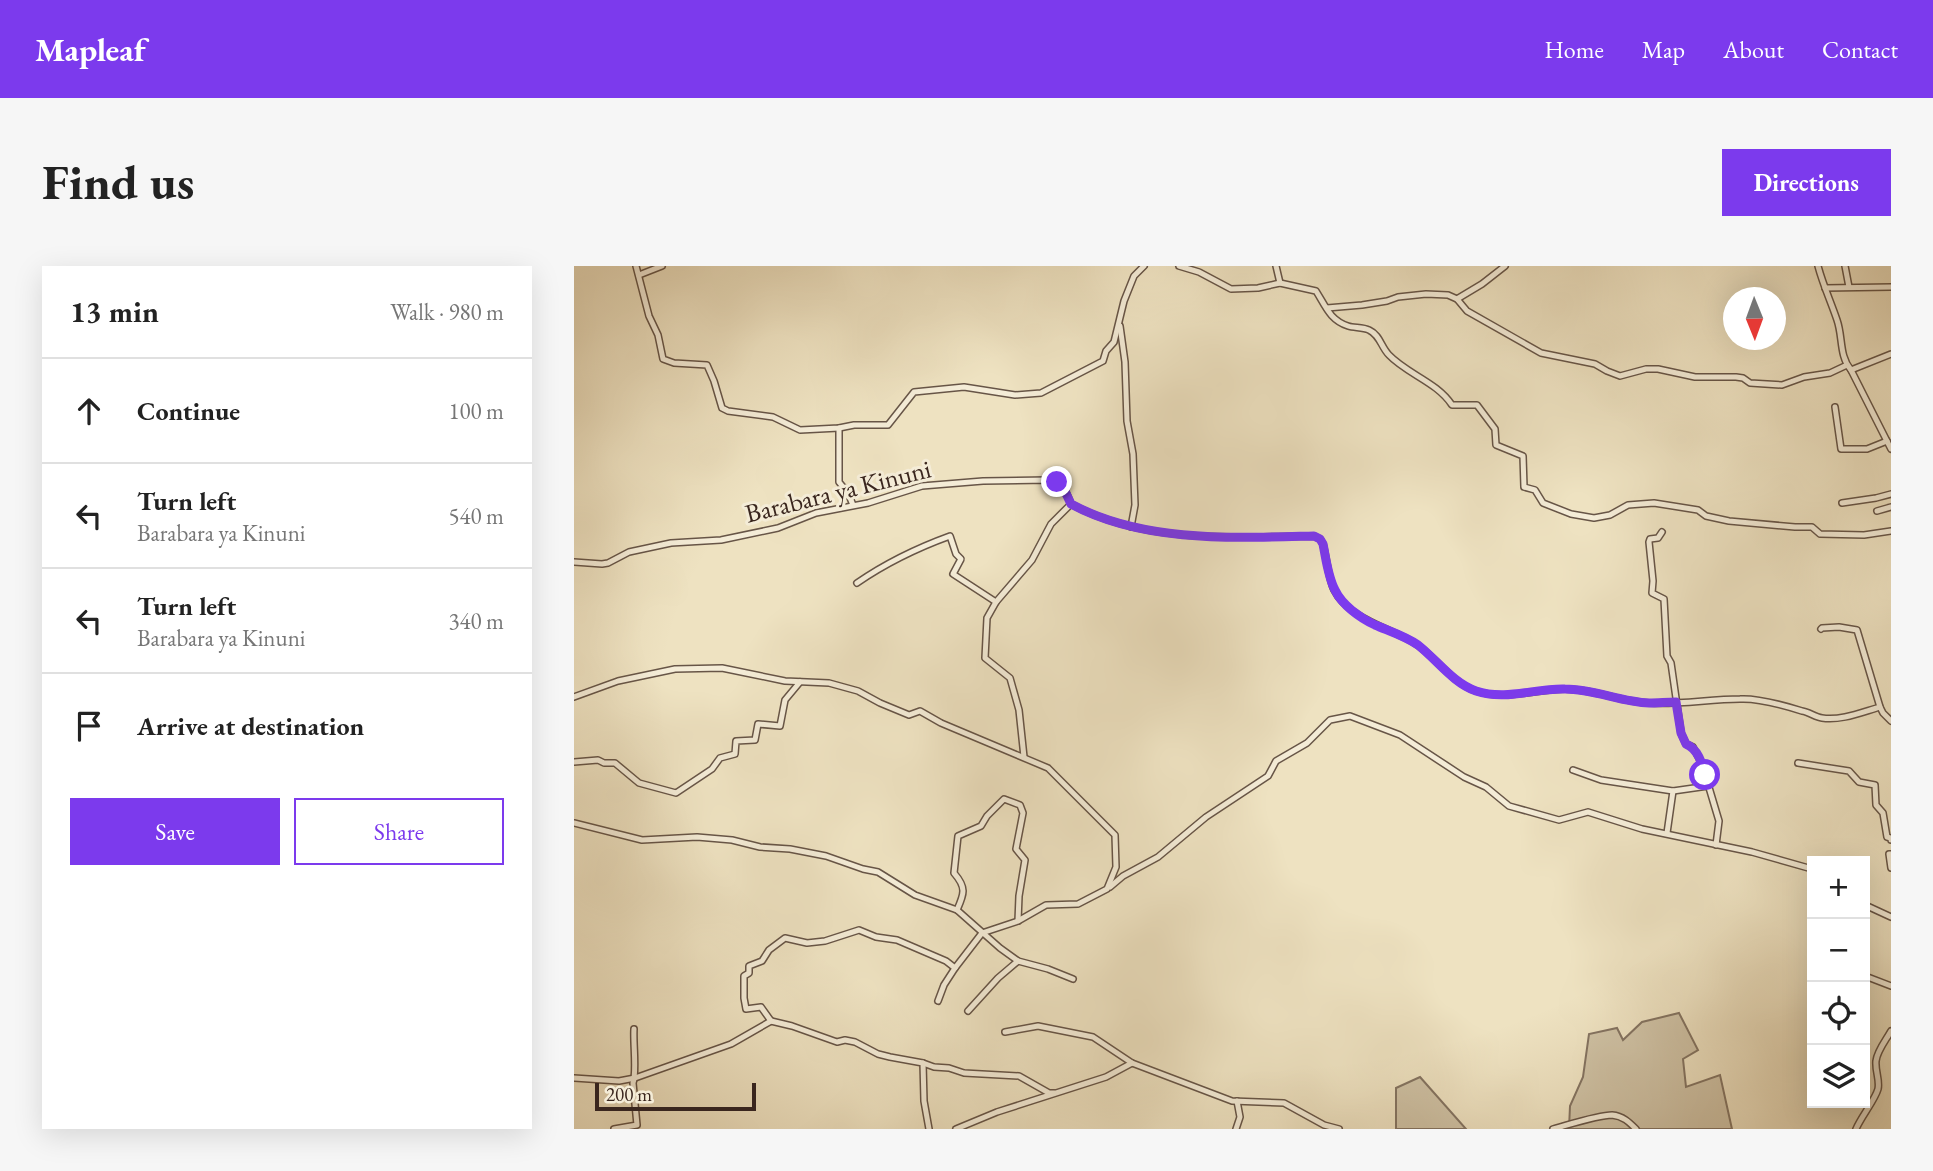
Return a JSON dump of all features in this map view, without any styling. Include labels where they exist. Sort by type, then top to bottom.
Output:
[{"type":"street","points":[[636,266],[663,359],[674,363],[707,365],[715,381],[722,408],[773,417],[800,429],[888,425],[914,391],[964,387],[1014,395],[1041,393],[1103,361],[1106,351],[1114,342],[1124,301],[1134,276],[1144,266]]},
{"type":"street","points":[[639,275],[662,266]]},
{"type":"street","points":[[1179,266],[1199,272],[1231,289],[1258,288],[1280,283],[1316,291],[1337,322],[1370,330],[1381,341],[1386,353],[1446,396],[1452,405],[1476,405],[1495,429],[1496,445],[1523,456],[1524,487],[1535,490],[1543,503],[1571,514],[1594,518],[1610,515],[1628,505],[1654,503],[1698,510],[1706,516],[1729,521],[1812,527],[1820,534],[1864,535],[1891,531]]},
{"type":"street","points":[[1276,266],[1280,283]]},
{"type":"street","points":[[1457,299],[1505,266]]},
{"type":"street","points":[[1818,266],[1838,322],[1843,354],[1891,449]]},
{"type":"street","points":[[1845,266],[1849,287]]},
{"type":"street","points":[[1825,288],[1891,287]]},
{"type":"street","points":[[1327,308],[1362,305],[1398,297],[1448,295],[1457,299],[1467,311],[1541,353],[1595,364],[1620,376],[1646,369],[1658,369],[1695,377],[1736,377],[1751,383],[1782,385],[1891,354]]},
{"type":"street","points":[[1119,323],[1125,362],[1127,421],[1133,454],[1135,505],[1131,527]]},
{"type":"street","points":[[1835,407],[1841,449],[1867,449],[1887,441]]},
{"type":"street","points":[[839,428],[839,482],[853,505]]},
{"type":"street","name":"Barabara ya Kinuni","points":[[574,562],[608,563],[629,552],[671,543],[721,540],[778,528],[816,513],[868,503],[922,486],[1028,479],[1057,482],[1062,485],[1071,504],[1131,527],[1174,535],[1314,536],[1323,544],[1335,592],[1343,601],[1359,616],[1415,643],[1438,661],[1455,680],[1474,690],[1497,696],[1565,689],[1648,703],[1742,698],[1804,711],[1821,718],[1850,715],[1880,707]]},
{"type":"street","points":[[1842,503],[1891,494]]},
{"type":"street","points":[[1024,757],[1018,710],[1010,678],[985,658],[987,618],[996,602],[1032,560],[1051,524],[1071,504]]},
{"type":"street","points":[[1877,511],[1891,507]]},
{"type":"street","points":[[1662,532],[1658,538],[1650,539],[1649,542],[1652,593],[1664,599],[1667,656],[1671,663],[1681,733],[1702,764],[1719,821],[1716,845]]},
{"type":"street","points":[[857,583],[883,565],[950,536],[961,559],[953,575],[996,602]]},
{"type":"street","points":[[1821,629],[1839,627],[1857,630],[1880,707],[1891,721]]},
{"type":"street","points":[[574,697],[618,681],[675,669],[722,668],[800,682],[829,682],[858,691],[909,715],[920,711],[941,723],[1048,768],[1115,835],[1116,867],[1107,889]]},
{"type":"street","points":[[574,762],[598,760],[604,764],[615,763],[639,783],[676,793],[712,769],[720,758],[734,754],[736,741],[755,740],[758,724],[780,726],[785,700],[800,682]]},
{"type":"street","points":[[938,1001],[955,968],[982,933],[1018,922],[1046,905],[1078,904],[1107,889],[1123,876],[1158,857],[1206,817],[1268,776],[1276,761],[1307,743],[1330,720],[1350,716],[1400,734],[1464,777],[1486,787],[1509,806],[1559,820],[1588,812],[1642,829],[1752,852],[1807,868]]},
{"type":"street","points":[[1798,763],[1849,771],[1860,782],[1875,785],[1876,806],[1883,813],[1887,837],[1891,840]]},
{"type":"street","points":[[1573,770],[1601,780],[1673,791],[1708,786]]},
{"type":"street","points":[[1667,833],[1673,791]]},
{"type":"street","points":[[957,910],[964,894],[961,882],[954,873],[958,836],[981,826],[1004,799],[1020,805],[1023,813],[1016,849],[1025,860],[1018,922]]},
{"type":"street","points":[[574,823],[642,840],[697,837],[790,849],[826,856],[878,872],[915,895],[957,910],[1018,961],[1073,979]]},
{"type":"street","points":[[1891,854],[1891,867]]},
{"type":"street","points":[[1870,907],[1891,917]]},
{"type":"street","points":[[955,968],[946,961],[897,940],[876,937],[859,930],[825,941],[807,943],[785,938],[769,950],[762,961],[749,966],[749,973],[744,976],[744,998],[746,1009],[761,1007],[771,1021],[837,1042],[855,1042],[878,1054],[964,1073],[1019,1076],[1049,1093],[1057,1093]]},
{"type":"street","points":[[968,1011],[998,978],[1018,961]]},
{"type":"street","points":[[1870,978],[1891,986]]},
{"type":"street","points":[[574,1078],[619,1081],[635,1078],[731,1044],[771,1021]]},
{"type":"street","points":[[1005,1032],[1038,1026],[1093,1037],[1132,1063],[1232,1101],[1284,1103],[1324,1125],[1339,1129]]},
{"type":"street","points":[[614,1129],[637,1125],[633,1083],[634,1029]]},
{"type":"street","points":[[1856,1129],[1877,1093],[1876,1061],[1891,1031]]},
{"type":"street","points":[[923,1063],[924,1101],[929,1129]]},
{"type":"street","points":[[956,1129],[997,1112],[1106,1077],[1132,1063]]},
{"type":"street","points":[[1236,1129],[1240,1118],[1237,1101]]},
{"type":"street","points":[[1552,1129],[1610,1115],[1621,1117],[1636,1129]]},
{"type":"shaded area","points":[[1679,1013],[1698,1050],[1683,1059],[1686,1087],[1720,1075],[1732,1129],[1569,1129],[1570,1106],[1583,1077],[1589,1034],[1617,1028],[1623,1040],[1642,1022]]},
{"type":"shaded area","points":[[1420,1077],[1466,1129],[1396,1129],[1396,1088]]},
{"type":"route","points":[[1057,482],[1062,485],[1071,504],[1079,509],[1131,527],[1174,535],[1314,536],[1323,544],[1335,592],[1343,601],[1371,623],[1415,643],[1438,661],[1455,680],[1474,690],[1497,696],[1565,689],[1648,703],[1676,702],[1681,733],[1686,744],[1693,747],[1697,753],[1705,775]]}]
